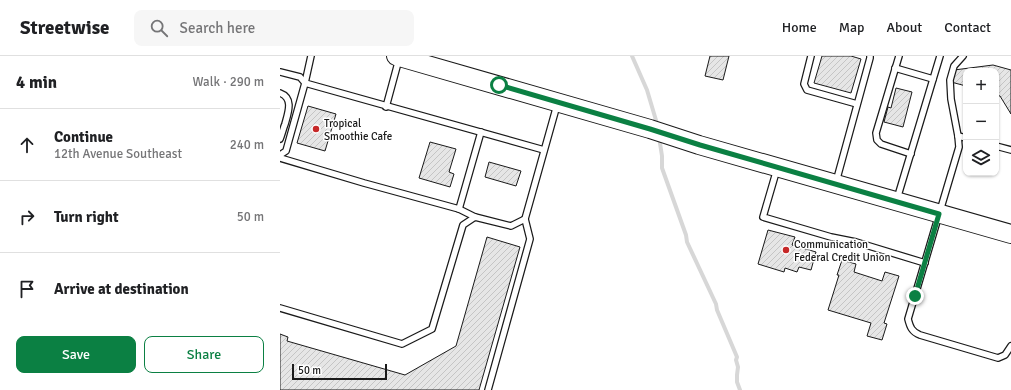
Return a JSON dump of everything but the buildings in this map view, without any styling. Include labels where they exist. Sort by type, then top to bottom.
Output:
[{"type":"main road","points":[[398,56],[650,129],[700,145],[1011,234]]},
{"type":"lane","points":[[280,156],[286,151],[311,56]]},
{"type":"lane","points":[[386,107],[398,56]]},
{"type":"lane","points":[[811,56],[804,84],[807,90],[857,104]]},
{"type":"lane","points":[[835,184],[870,56]]},
{"type":"lane","points":[[898,56],[876,133],[877,140],[881,144],[911,154]]},
{"type":"lane","points":[[896,201],[940,56]]},
{"type":"lane","points":[[963,56],[954,66],[950,80],[951,99],[958,136],[958,147],[908,319],[909,324],[915,333],[998,358],[1005,355],[1011,346]]},
{"type":"lane","points":[[895,68],[933,80]]},
{"type":"lane","points":[[280,72],[300,77],[305,83],[386,107],[544,150]]},
{"type":"lane","points":[[280,93],[284,94],[288,100],[289,106],[280,139]]},
{"type":"lane","points":[[488,390],[530,239],[525,219],[558,102]]},
{"type":"lane","points":[[459,209],[481,132]]},
{"type":"lane","points":[[958,136],[963,137]]},
{"type":"lane","points":[[999,147],[1011,150]]},
{"type":"lane","points":[[280,156],[364,183],[459,209],[475,217],[511,226],[525,219]]},
{"type":"lane","points":[[778,167],[763,217],[831,237],[856,242],[925,263]]},
{"type":"lane","points":[[280,308],[402,344],[432,329],[463,224],[475,217]]},
{"type":"waterway","points":[[632,56],[647,90],[658,127]]},
{"type":"waterway","points":[[659,137],[662,168],[686,235],[687,242],[716,304],[717,310],[737,357],[737,382],[740,390]]},
{"type":"place","name":"Tropical Smoothie Cafe","points":[[316,129]]},
{"type":"place","name":"Communication Federal Credit Union","points":[[786,250]]},
{"type":"route","points":[[499,85],[939,214],[915,296]]}]
